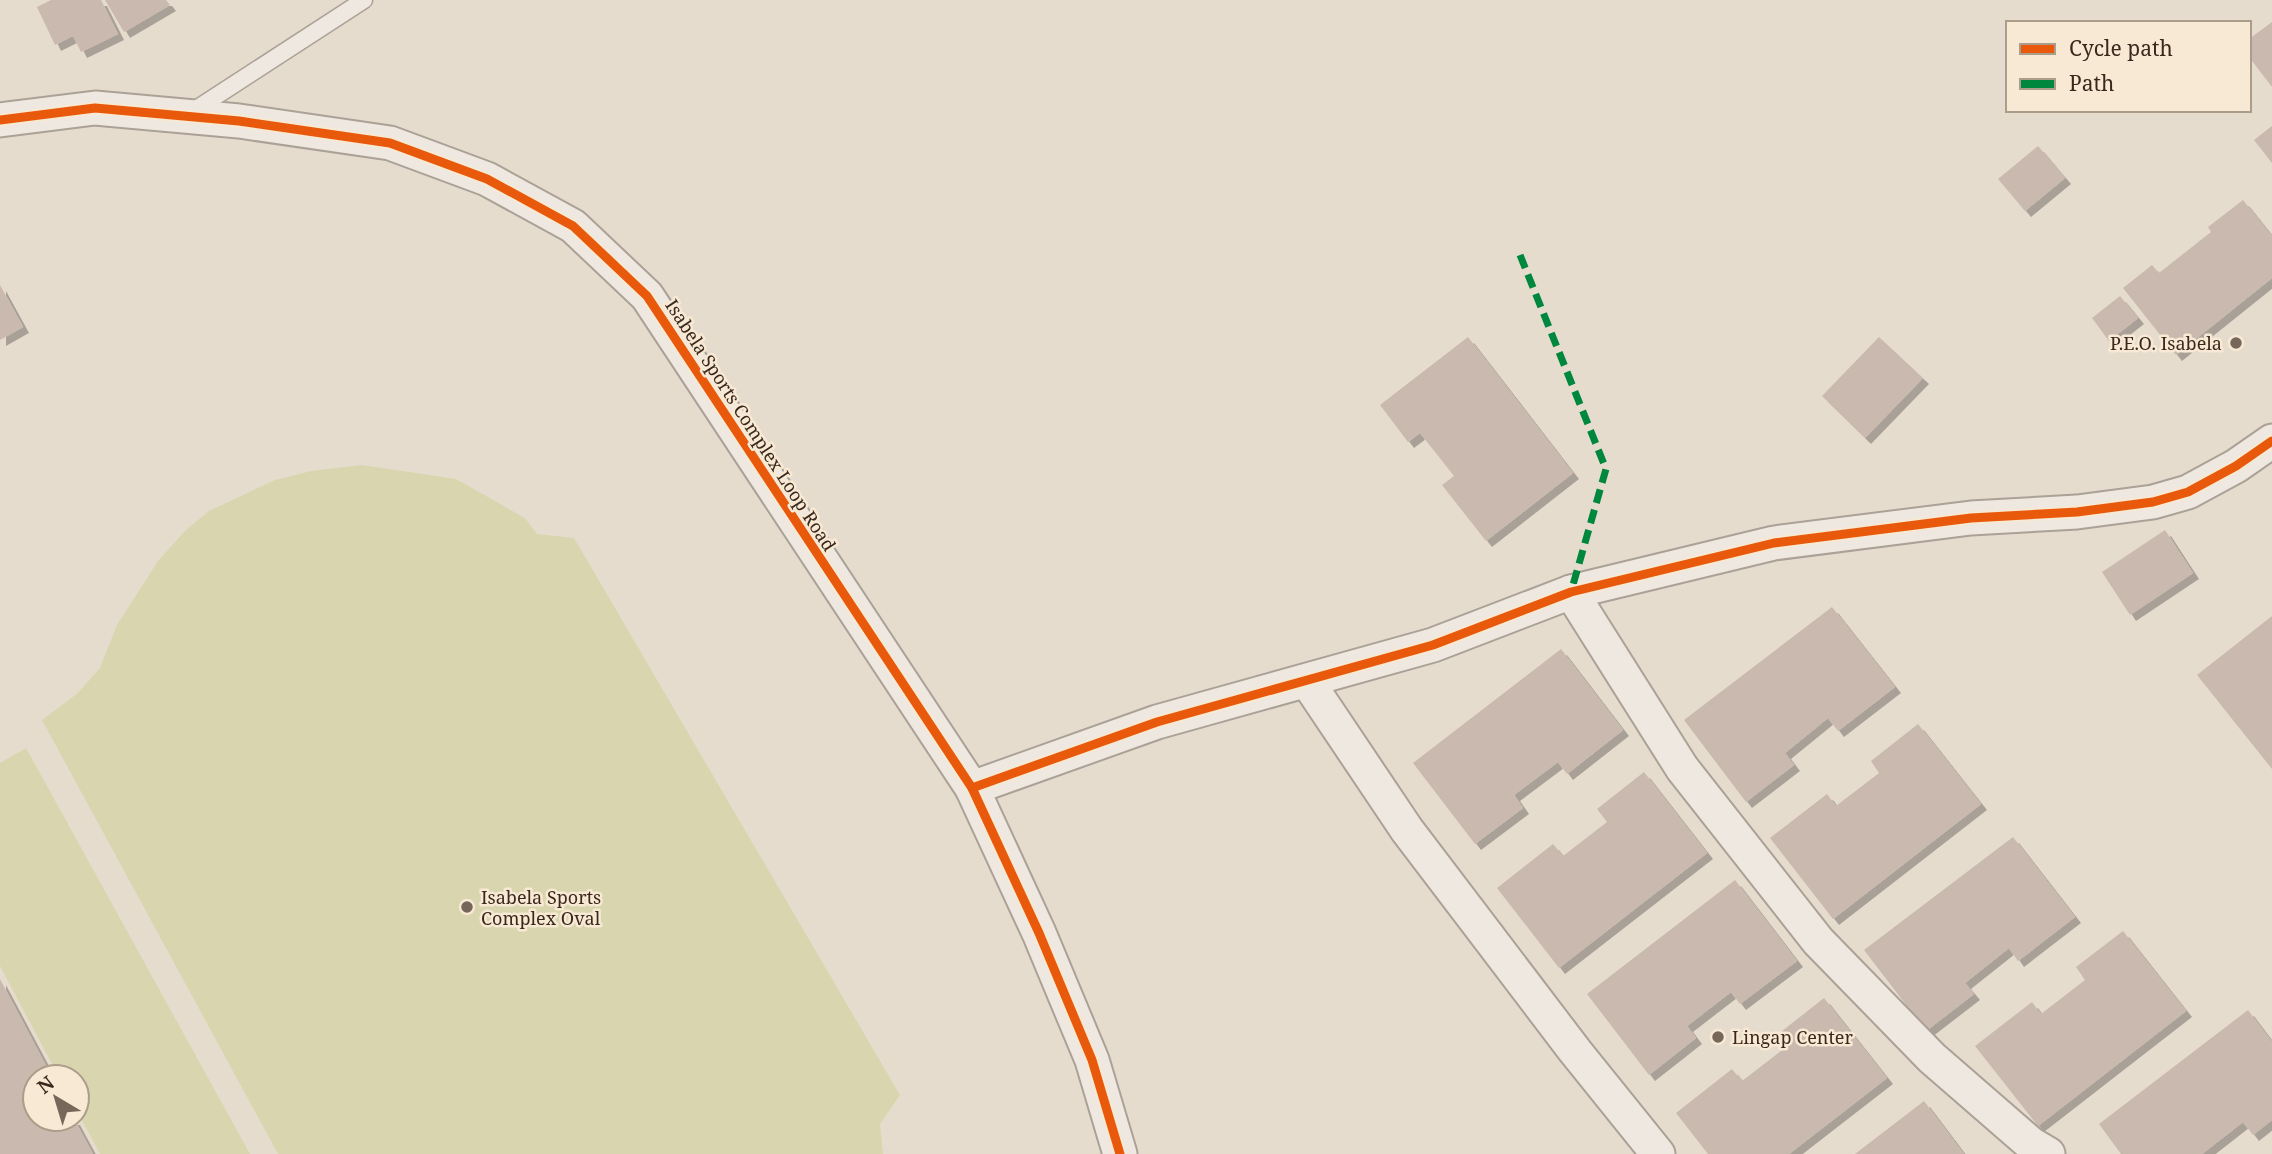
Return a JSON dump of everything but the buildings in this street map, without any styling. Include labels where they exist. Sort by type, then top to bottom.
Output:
[{"type":"street","name":"Isabela Sports Complex Loop Road","points":[[0,120],[95,108],[239,121],[390,143],[487,178],[573,226],[647,296],[972,788],[1039,933],[1092,1060],[1120,1154]]},
{"type":"street","points":[[972,788],[1157,722],[1433,645],[1571,592],[1774,542],[1971,518],[2077,512],[2153,502],[2188,492],[2236,466],[2272,441]]},
{"type":"street","points":[[1571,592],[1682,768],[1818,941],[1932,1058],[2031,1144],[2048,1154]]},
{"type":"street","points":[[1307,681],[1407,830],[1567,1040],[1658,1154]]},
{"type":"lane","points":[[185,116],[364,0]]},
{"type":"shaded area","name":"Isabela Sports Complex Oval","points":[[362,465],[456,479],[525,518],[537,534],[574,538],[900,1095],[880,1124],[883,1154],[278,1154],[42,720],[78,693],[100,668],[117,625],[158,561],[185,531],[209,511],[275,480],[311,471]]},
{"type":"shaded area","points":[[26,748],[250,1154],[100,1154],[89,1133],[91,1133],[91,1063],[52,1063],[0,966],[0,763]]},
{"type":"marked path","points":[[1520,255],[1606,469],[1571,592]]},
{"type":"cycle path","points":[[0,120],[95,108],[239,121],[390,143],[487,179],[573,226],[647,296],[972,788],[1039,933],[1092,1060],[1120,1154]]},
{"type":"cycle path","points":[[972,788],[1157,722],[1433,645],[1571,592],[1774,543],[1971,518],[2077,512],[2153,502],[2188,492],[2236,466],[2272,441]]},
{"type":"place","name":"P.E.O. Isabela","points":[[2236,343]]},
{"type":"place","name":"Isabela Sports Complex Oval","points":[[467,907]]},
{"type":"place","name":"Lingap Center","points":[[1718,1037]]}]
